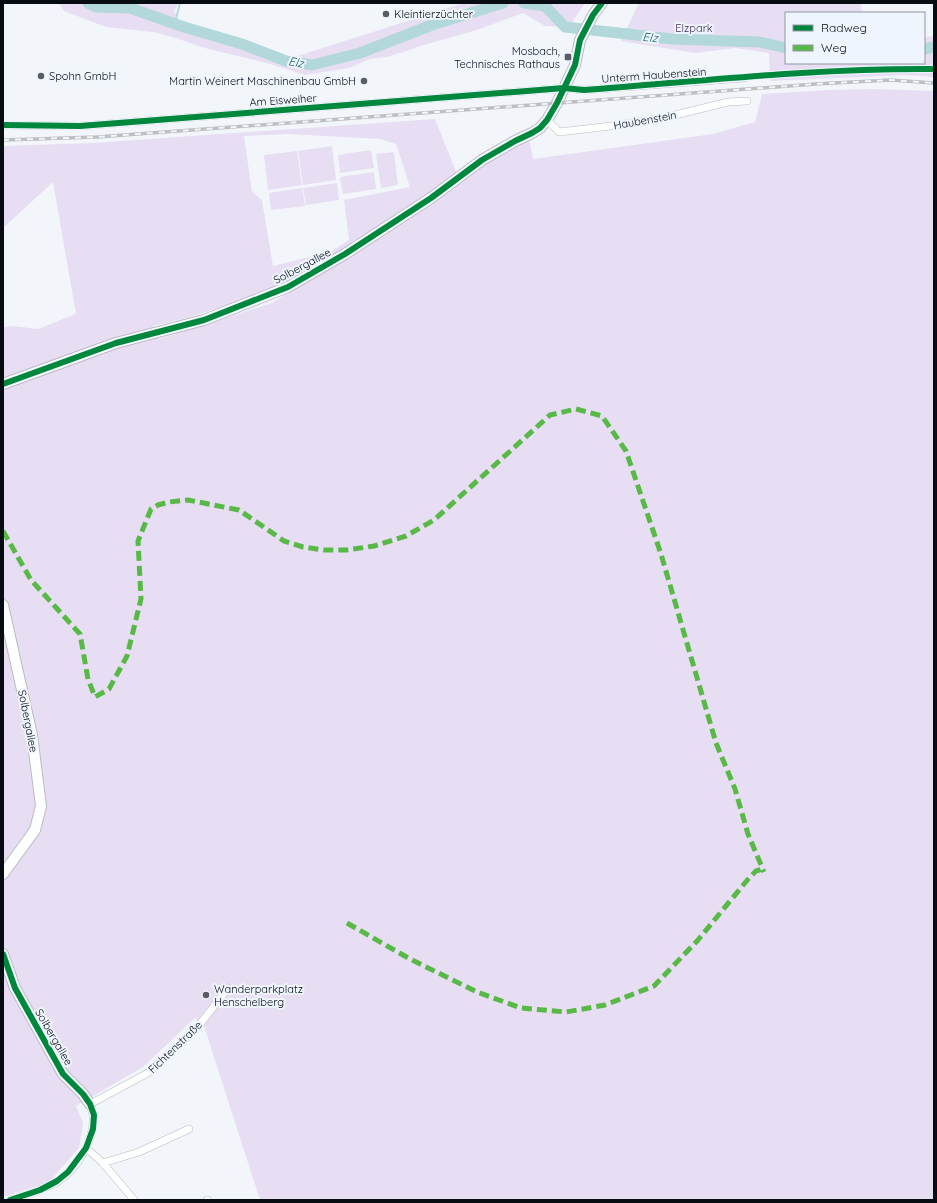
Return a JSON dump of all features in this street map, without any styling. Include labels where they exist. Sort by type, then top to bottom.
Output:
[{"type":"street","name":"Solbergallee","points":[[3,384],[116,343],[204,320],[288,287],[345,254],[431,198],[482,160],[532,133],[547,120],[575,65],[580,40],[593,15],[602,3]]},
{"type":"street","name":"Unterm Haubenstein","points":[[564,88],[584,90],[744,78]]},
{"type":"street","name":"Am Eisweiher","points":[[3,125],[80,126],[564,88]]},
{"type":"street","name":"Haubenstein","points":[[547,120],[558,132],[664,118],[728,102],[747,101]]},
{"type":"street","name":"Solbergallee","points":[[3,605],[32,736],[41,806],[35,830],[3,874]]},
{"type":"street","name":"Solbergallee","points":[[3,954],[15,988],[63,1074],[83,1094],[90,1104],[94,1115],[93,1129],[86,1148],[68,1172],[57,1182],[40,1190],[10,1200]]},
{"type":"street","name":"Fichtenstraße","points":[[90,1104],[148,1073],[197,1028],[228,988]]},
{"type":"street","points":[[103,1162],[140,1152],[189,1129]]},
{"type":"street","points":[[86,1148],[103,1162],[134,1200]]},
{"type":"green space","points":[[59,3],[179,3],[174,11],[178,20],[288,59],[461,3],[585,3],[571,24],[565,27],[545,26],[523,13],[474,31],[388,57],[370,59],[349,68],[305,75],[270,64],[201,47],[153,32],[106,27],[64,11]]},
{"type":"green space","name":"Elzpark","points":[[639,3],[861,3],[862,12],[785,12],[785,64],[925,64],[925,37],[934,36],[934,77],[906,75],[770,81],[769,53],[735,48],[695,53],[621,41]]},
{"type":"green space","points":[[876,89],[934,91],[934,1200],[260,1200],[204,1026],[195,1018],[143,1067],[76,1106],[83,1123],[79,1148],[49,1182],[3,1197],[3,327],[13,326],[38,329],[76,314],[53,182],[3,228],[3,146],[93,143],[435,119],[457,174],[429,195],[286,286],[187,318],[153,326],[159,339],[272,303],[431,202],[484,163],[529,139],[533,159],[713,134],[755,122],[762,94]],"holes":[[[288,134],[380,139],[396,144],[410,187],[344,200],[349,240],[330,252],[273,266],[262,200],[252,192],[244,136]]]},
{"type":"green space","points":[[332,146],[336,180],[303,185],[298,151]]},
{"type":"green space","points":[[371,150],[374,168],[340,173],[338,155]]},
{"type":"green space","points":[[297,151],[302,185],[268,190],[264,155]]},
{"type":"green space","points":[[394,152],[398,185],[381,188],[376,154]]},
{"type":"green space","points":[[374,172],[376,189],[343,194],[340,177]]},
{"type":"green space","points":[[337,183],[339,200],[306,205],[303,188]]},
{"type":"green space","points":[[302,188],[305,206],[271,210],[269,193]]},
{"type":"waterway","name":"Elz","points":[[88,3],[96,7],[130,8],[184,27],[242,44],[286,61],[312,65],[360,53],[432,25],[503,3]]},
{"type":"waterway","points":[[175,23],[180,3]]},
{"type":"waterway","name":"Elz","points":[[524,3],[545,6],[565,27],[672,39],[759,42],[785,48]]},
{"type":"waterway","name":"Elz","points":[[925,49],[934,47]]},
{"type":"railway","points":[[3,140],[97,137],[816,84],[890,80],[934,83]]},
{"type":"marked path","points":[[3,531],[31,580],[80,634],[88,679],[95,697],[109,689],[127,656],[141,599],[138,541],[151,509],[158,505],[188,500],[239,510],[284,541],[303,547],[324,550],[347,550],[374,546],[406,536],[434,520],[550,415],[576,409],[602,416],[626,451],[661,554],[716,743],[735,789],[748,834],[764,872]]},
{"type":"marked path","points":[[347,923],[410,959],[477,992],[521,1008],[566,1012],[605,1005],[654,986],[698,940],[749,878],[756,871],[763,869]]},
{"type":"cycle path","points":[[3,384],[116,343],[204,320],[288,287],[345,254],[431,198],[482,160],[540,128],[547,120],[557,103],[575,65],[580,40],[593,15],[602,3]]},
{"type":"cycle path","points":[[3,125],[80,126],[564,88],[584,90],[802,73],[890,69],[934,69]]},
{"type":"cycle path","points":[[3,954],[15,988],[63,1074],[83,1094],[90,1104],[94,1115],[93,1129],[86,1148],[68,1172],[57,1181],[40,1190],[10,1200]]},
{"type":"place","name":"Kleintierzüchter","points":[[386,14]]},
{"type":"place","name":"Mosbach, Technisches Rathaus","points":[[568,57]]},
{"type":"place","name":"Spohn GmbH","points":[[41,76]]},
{"type":"place","name":"Martin Weinert Maschinenbau GmbH","points":[[364,81]]},
{"type":"place","name":"Wanderparkplatz Henschelberg","points":[[206,995]]}]
